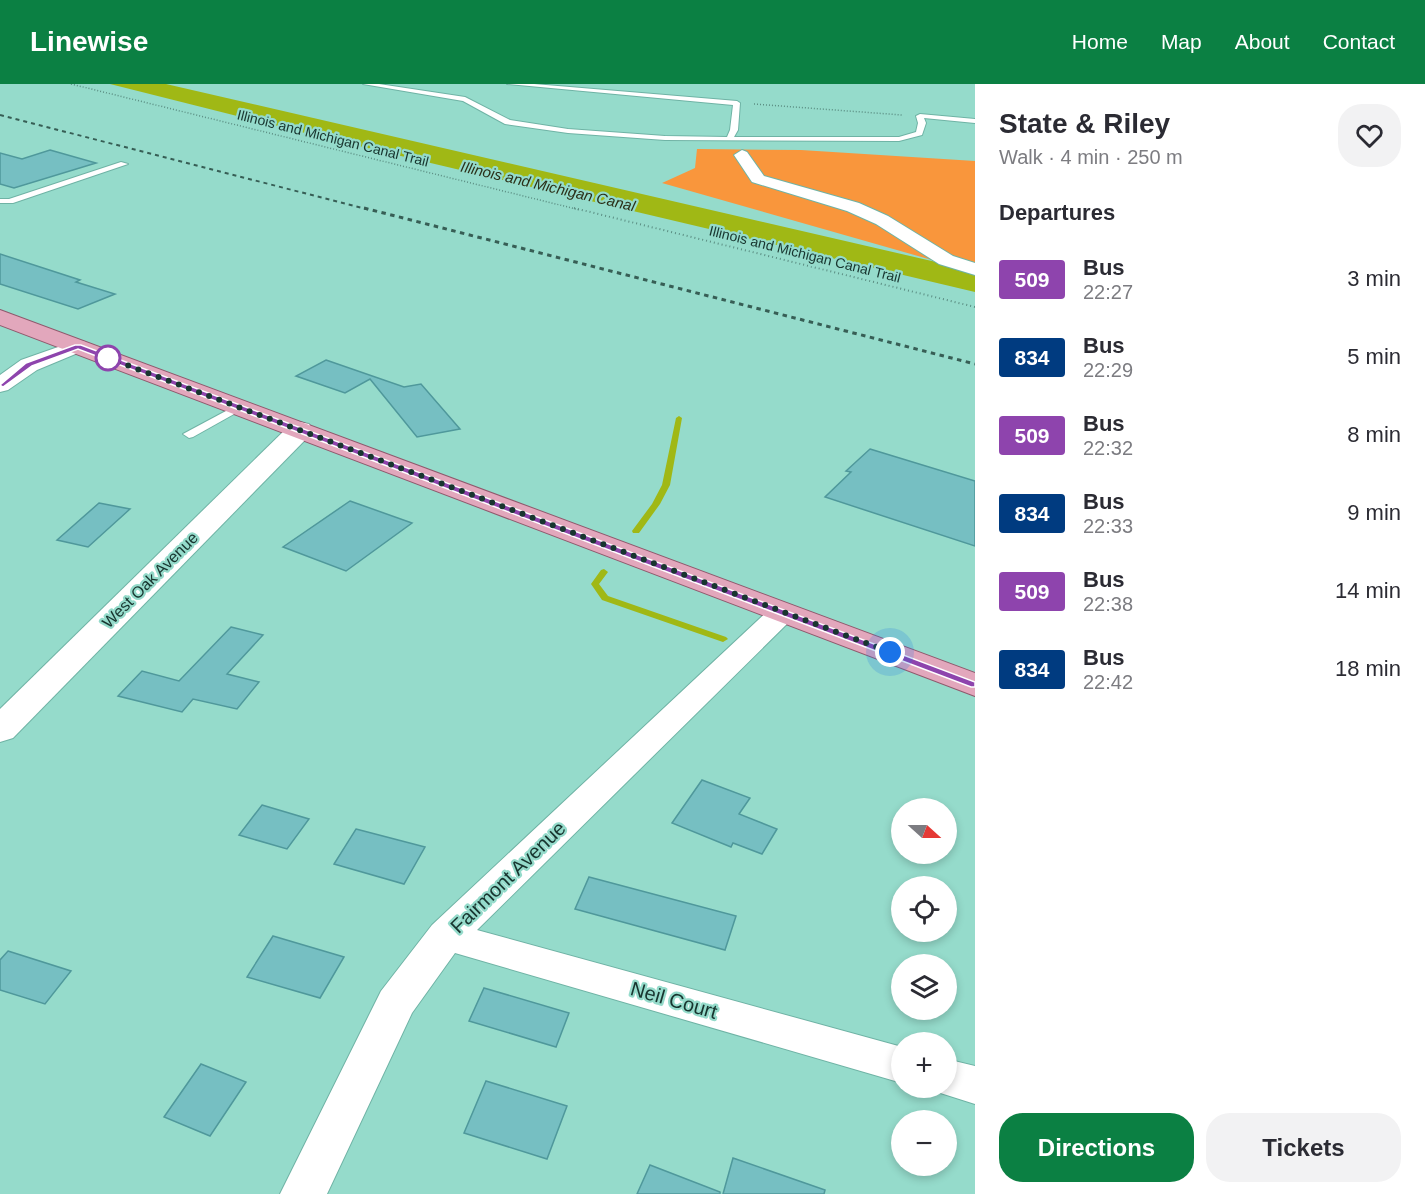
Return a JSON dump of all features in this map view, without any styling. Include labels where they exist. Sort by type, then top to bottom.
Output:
[{"type":"main road","points":[[0,317],[975,685]]},
{"type":"street","points":[[742,155],[759,179],[854,207],[882,220],[946,260],[975,269]]},
{"type":"street","points":[[0,385],[29,365],[78,346]]},
{"type":"street","points":[[0,366],[29,365]]},
{"type":"street","name":"West Oak Avenue","points":[[0,730],[300,430]]},
{"type":"street","name":"Fairmont Avenue","points":[[303,1194],[396,1003],[446,936],[783,612]]},
{"type":"street","name":"Neil Court","points":[[446,936],[891,1062]]},
{"type":"street","points":[[957,1080],[975,1085]]},
{"type":"lane","points":[[366,84],[465,99],[508,122],[568,131],[665,138],[899,139],[919,133],[922,123],[920,116],[975,121]]},
{"type":"lane","points":[[510,84],[737,103],[734,130],[729,139]]},
{"type":"lane","points":[[729,139],[742,155]]},
{"type":"lane","points":[[0,201],[10,201],[124,164]]},
{"type":"lane","points":[[189,434],[238,407]]},
{"type":"path","name":"Illinois and Michigan Canal Trail","points":[[71,84],[975,307]]},
{"type":"path","points":[[737,103],[920,116]]},
{"type":"shaded area","points":[[697,149],[801,150],[975,161],[975,268],[939,262],[662,183],[695,168]]},
{"type":"water","name":"Illinois and Michigan Canal","points":[[110,84],[166,84],[975,271],[975,292],[329,139]]},
{"type":"building","points":[[50,150],[96,163],[14,188],[0,184],[0,153],[22,159]]},
{"type":"building","points":[[0,254],[115,294],[78,309],[0,284]]},
{"type":"building","points":[[326,360],[404,387],[421,384],[460,429],[417,437],[370,379],[345,393],[296,376]]},
{"type":"building","points":[[870,449],[975,481],[975,546],[825,497],[851,472],[846,471]]},
{"type":"building","points":[[350,501],[412,523],[346,571],[283,547]]},
{"type":"building","points":[[99,503],[130,509],[88,547],[57,540]]},
{"type":"building","points":[[231,627],[263,635],[227,674],[259,682],[237,709],[193,699],[182,712],[118,696],[142,671],[179,681]]},
{"type":"building","points":[[702,780],[750,798],[739,814],[777,829],[762,854],[733,843],[731,847],[672,823]]},
{"type":"building","points":[[262,805],[309,819],[287,849],[239,835]]},
{"type":"building","points":[[356,829],[425,847],[404,884],[334,864]]},
{"type":"building","points":[[589,877],[736,916],[725,950],[575,909]]},
{"type":"building","points":[[273,936],[344,957],[320,998],[247,977]]},
{"type":"building","points":[[8,951],[71,971],[45,1004],[0,990],[0,960]]},
{"type":"building","points":[[484,988],[569,1013],[556,1047],[469,1021]]},
{"type":"building","points":[[201,1064],[246,1082],[210,1136],[164,1117]]},
{"type":"building","points":[[486,1081],[567,1106],[547,1159],[464,1133]]},
{"type":"building","points":[[733,1158],[825,1190],[824,1194],[723,1194]]},
{"type":"building","points":[[650,1165],[720,1192],[720,1194],[637,1194]]},
{"type":"waterway","points":[[636,531],[656,504],[666,485],[679,418]]},
{"type":"waterway","points":[[604,572],[595,584],[605,598],[723,639]]},
{"type":"railway","points":[[0,115],[370,210]]},
{"type":"railway","points":[[364,208],[975,364]]},
{"type":"bus line","name":"509","points":[[0,385],[29,365],[78,346],[975,685]]},
{"type":"route","points":[[108,358],[890,652]]}]
